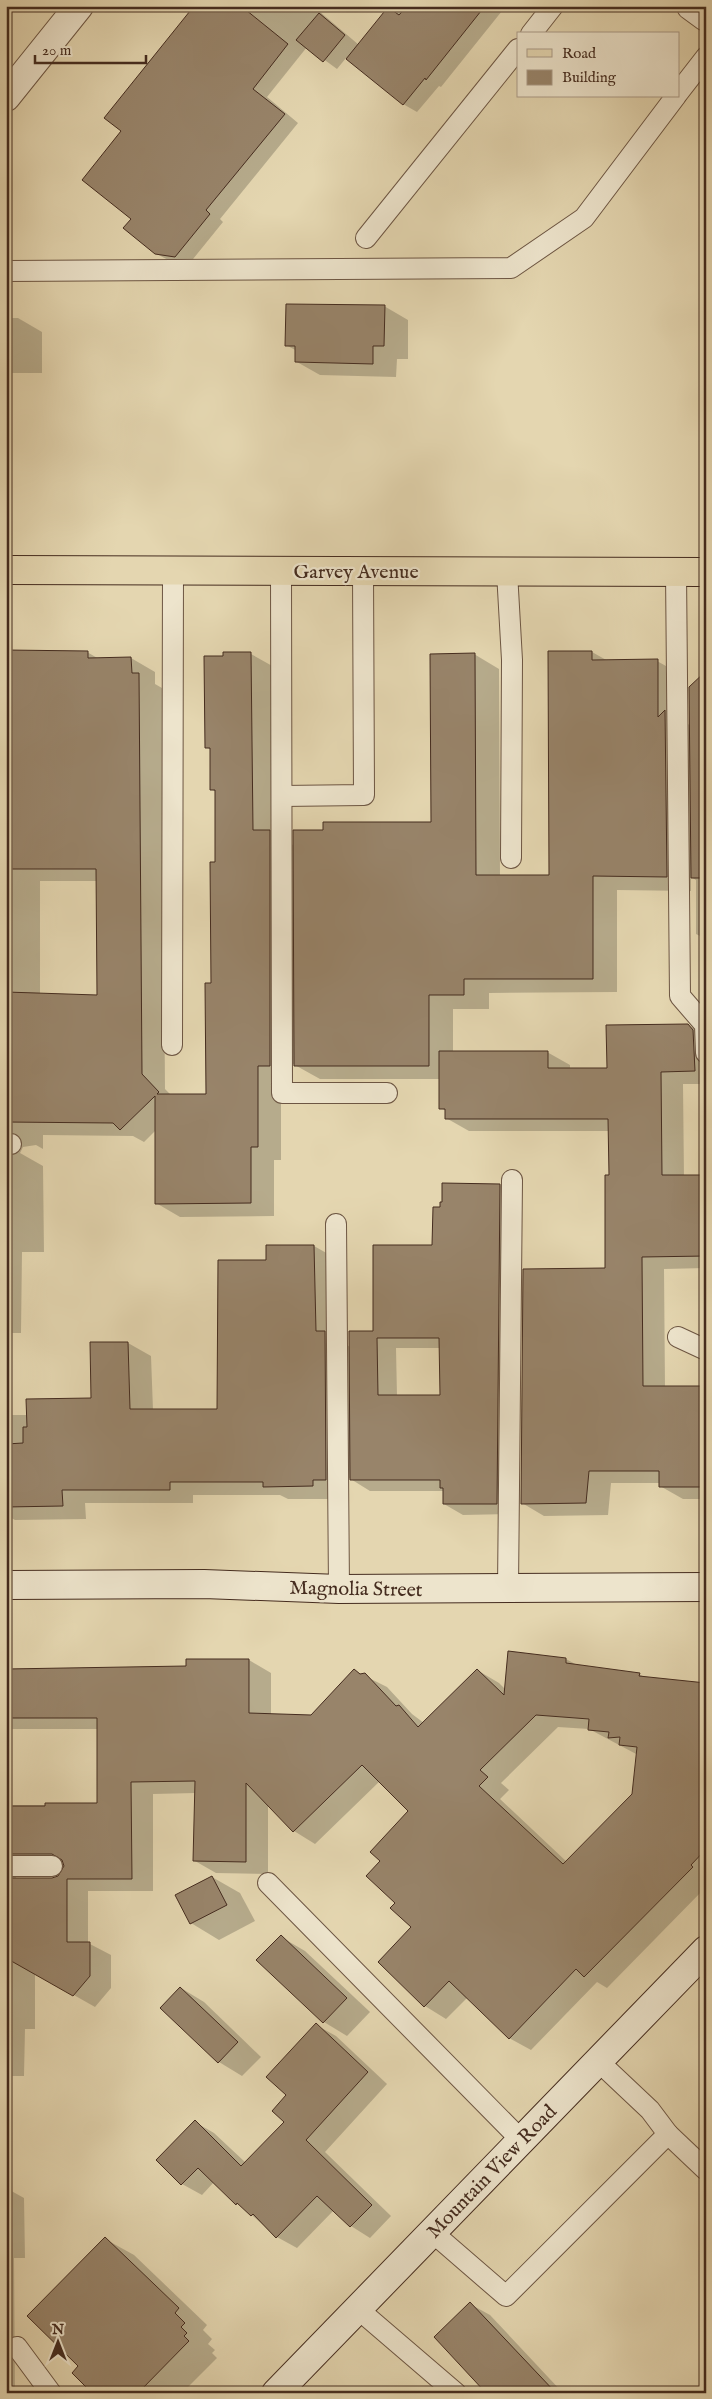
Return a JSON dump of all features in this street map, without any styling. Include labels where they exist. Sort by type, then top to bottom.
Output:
[{"type":"main road","name":"Garvey Avenue","points":[[6,570],[706,572]]},
{"type":"street","points":[[6,98],[79,6]]},
{"type":"street","points":[[691,6],[706,17]]},
{"type":"street","name":"Magnolia Street","points":[[6,1584],[204,1584],[339,1589],[706,1587]]},
{"type":"street","name":"Mountain View Road","points":[[276,2393],[706,1950]]},
{"type":"lane","points":[[532,32],[553,6]]},
{"type":"lane","points":[[366,238],[517,50]]},
{"type":"lane","points":[[680,90],[706,57]]},
{"type":"lane","points":[[6,271],[511,268],[584,218],[674,98]]},
{"type":"lane","points":[[172,1045],[173,570]]},
{"type":"lane","points":[[281,571],[282,1093],[387,1093]]},
{"type":"lane","points":[[282,796],[364,795],[363,572]]},
{"type":"lane","points":[[507,572],[512,660],[511,858]]},
{"type":"lane","points":[[676,572],[680,996],[705,1025],[706,1053]]},
{"type":"lane","points":[[508,1588],[512,1180]]},
{"type":"lane","points":[[336,1224],[339,1589]]},
{"type":"lane","points":[[678,1337],[706,1350]]},
{"type":"lane","points":[[6,1866],[52,1866]]},
{"type":"lane","points":[[268,1883],[522,2140]]},
{"type":"lane","points":[[598,2061],[650,2110],[668,2134],[706,2170]]},
{"type":"lane","points":[[432,2232],[506,2296],[668,2134]]},
{"type":"lane","points":[[358,2309],[456,2393]]},
{"type":"lane","points":[[17,2347],[51,2393]]},
{"type":"building","points":[[194,6],[241,6],[288,44],[253,89],[285,114],[206,210],[210,214],[175,257],[155,254],[123,228],[131,219],[82,180],[121,131],[104,118]]},
{"type":"building","points":[[407,6],[485,6],[426,80],[425,78],[403,105],[346,59],[388,7],[399,15]]},
{"type":"building","points":[[319,13],[345,35],[323,62],[296,40]]},
{"type":"building","points":[[286,304],[385,305],[384,346],[373,346],[373,364],[295,362],[295,346],[285,346]]},
{"type":"building","points":[[6,650],[88,651],[88,658],[131,657],[132,673],[139,673],[142,1074],[159,1092],[157,1094],[206,1094],[205,983],[211,983],[210,862],[215,862],[215,790],[210,790],[210,748],[205,748],[204,656],[223,656],[223,652],[251,652],[253,830],[270,830],[270,1066],[258,1066],[258,1147],[251,1147],[251,1203],[155,1204],[155,1096],[120,1130],[113,1123],[6,1122],[6,992],[97,995],[96,869],[6,869]]},
{"type":"building","points":[[548,651],[592,651],[592,660],[658,659],[658,717],[665,710],[667,877],[593,876],[593,979],[464,979],[464,995],[429,995],[429,1066],[294,1066],[293,830],[323,830],[323,822],[431,822],[430,654],[475,653],[476,875],[549,875]]},
{"type":"building","points":[[706,671],[706,878],[691,878],[689,687]]},
{"type":"building","points":[[688,1024],[693,1030],[695,1071],[661,1072],[662,1175],[706,1175],[706,1256],[642,1257],[643,1386],[706,1386],[706,1487],[659,1487],[659,1471],[589,1471],[586,1503],[521,1504],[523,1269],[605,1268],[605,1175],[609,1175],[608,1119],[445,1119],[445,1109],[439,1109],[439,1051],[548,1051],[548,1068],[607,1068],[606,1025]]},
{"type":"building","points":[[442,1183],[500,1184],[497,1504],[443,1504],[443,1488],[440,1488],[440,1480],[350,1480],[349,1331],[373,1331],[373,1245],[432,1245],[433,1207],[440,1207],[440,1202],[442,1202]],"holes":[[[377,1338],[439,1338],[440,1395],[378,1395]]]},
{"type":"building","points":[[266,1245],[314,1245],[316,1331],[325,1331],[326,1480],[313,1480],[313,1486],[263,1487],[263,1482],[170,1482],[170,1490],[62,1490],[63,1506],[6,1507],[6,1444],[23,1443],[23,1427],[27,1427],[26,1399],[91,1398],[90,1342],[128,1342],[130,1409],[217,1409],[218,1260],[266,1260]]},
{"type":"building","points":[[508,1651],[566,1658],[566,1663],[640,1673],[639,1676],[706,1683],[706,1849],[691,1865],[693,1867],[584,1977],[576,1969],[509,2039],[449,1981],[424,2007],[378,1962],[411,1927],[390,1908],[395,1903],[366,1876],[380,1861],[370,1852],[408,1811],[362,1765],[293,1832],[246,1783],[246,1862],[193,1861],[195,1781],[131,1782],[132,1879],[67,1879],[67,1942],[90,1942],[90,1976],[73,1996],[6,1958],[6,1878],[52,1878],[58,1876],[64,1866],[62,1860],[52,1854],[6,1854],[6,1806],[45,1806],[45,1803],[97,1803],[97,1718],[6,1718],[6,1669],[186,1666],[186,1659],[249,1659],[249,1713],[311,1715],[354,1669],[360,1674],[365,1673],[396,1706],[399,1705],[418,1727],[477,1669],[504,1695]],"holes":[[[536,1715],[589,1719],[588,1730],[609,1732],[608,1738],[620,1737],[619,1745],[637,1747],[632,1794],[563,1864],[479,1786],[488,1777],[480,1770]]]},
{"type":"building","points":[[212,1876],[227,1905],[190,1924],[175,1895]]},
{"type":"building","points":[[281,1935],[347,1998],[323,2023],[256,1960]]},
{"type":"building","points":[[180,1987],[238,2042],[218,2063],[160,2008]]},
{"type":"building","points":[[316,2023],[368,2072],[306,2140],[372,2205],[350,2227],[317,2196],[276,2238],[253,2214],[251,2216],[237,2203],[236,2205],[198,2168],[181,2185],[156,2160],[195,2120],[241,2166],[284,2122],[272,2111],[286,2095],[266,2077]]},
{"type":"building","points":[[105,2237],[179,2308],[175,2313],[185,2323],[181,2327],[187,2333],[184,2336],[189,2341],[138,2393],[92,2393],[72,2373],[78,2366],[27,2316]]},
{"type":"building","points":[[470,2302],[556,2393],[486,2393],[434,2337]]}]
